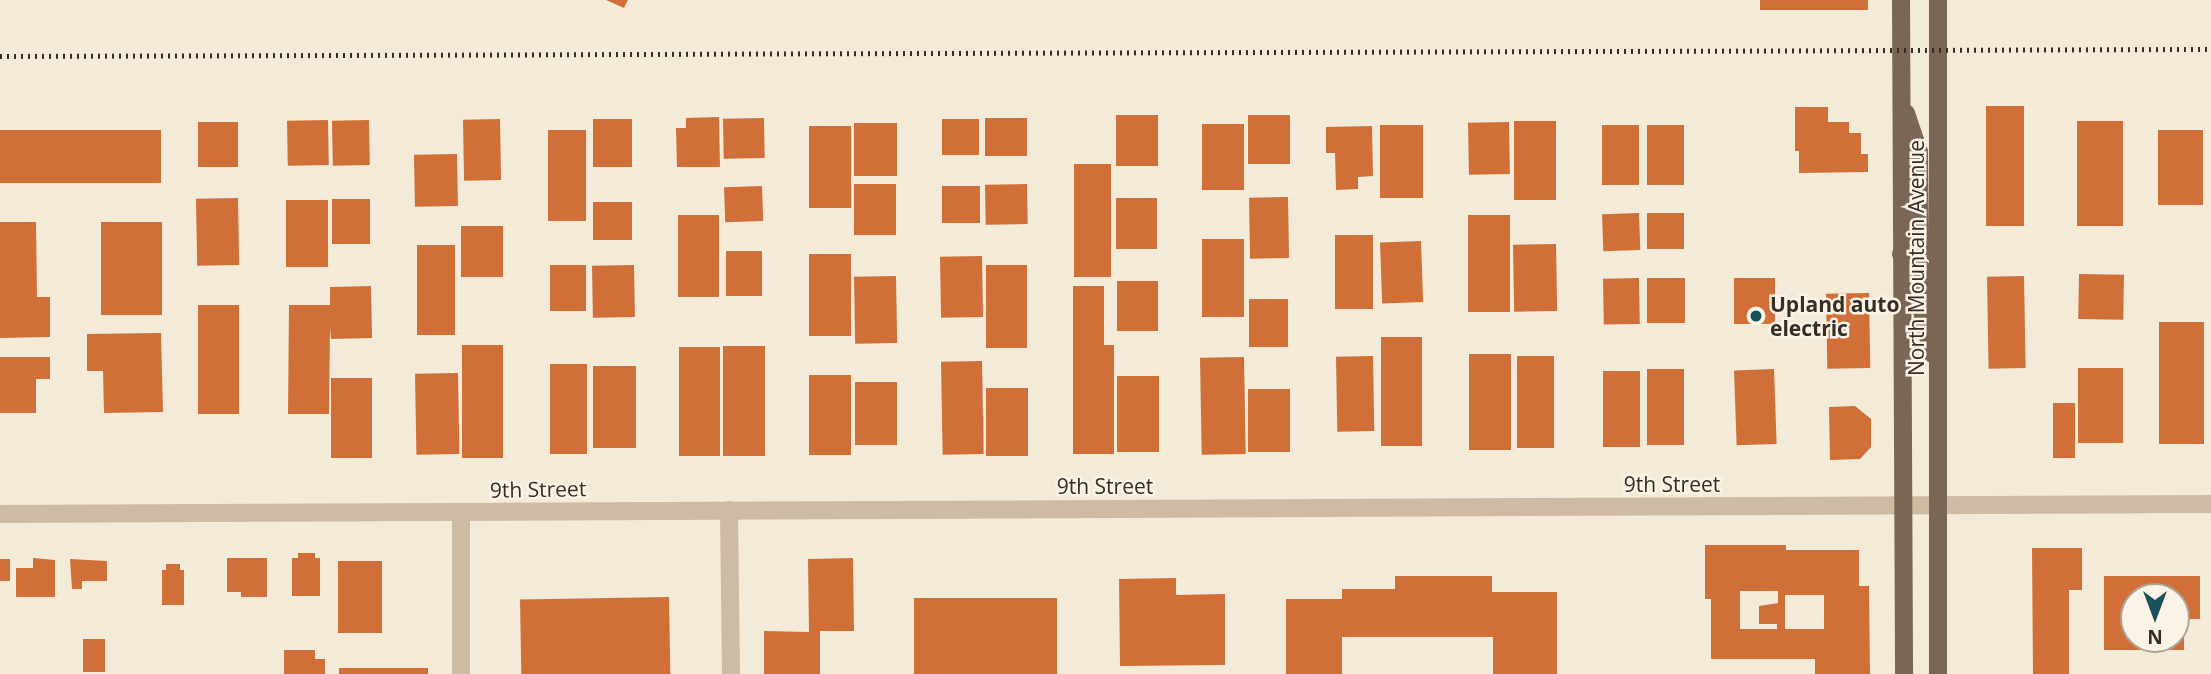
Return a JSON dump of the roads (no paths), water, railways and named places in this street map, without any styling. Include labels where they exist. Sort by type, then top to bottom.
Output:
[{"type":"main road","name":"North Mountain Avenue","points":[[1901,0],[1904,674]]},
{"type":"main road","name":"North Mountain Avenue","points":[[1938,0],[1938,674]]},
{"type":"main road","points":[[1901,100],[1919,152],[1920,239],[1937,256]]},
{"type":"main road","points":[[1901,254],[1922,270],[1922,311],[1928,342],[1939,374]]},
{"type":"main road","points":[[1904,654],[1913,674]]},
{"type":"street","name":"9th Street","points":[[0,514],[2211,504]]},
{"type":"street","points":[[729,510],[731,674]]},
{"type":"street","points":[[460,513],[461,674]]},
{"type":"railway","points":[[0,56],[2211,49]]},
{"type":"place","name":"Upland auto electric","points":[[1756,316]]}]
